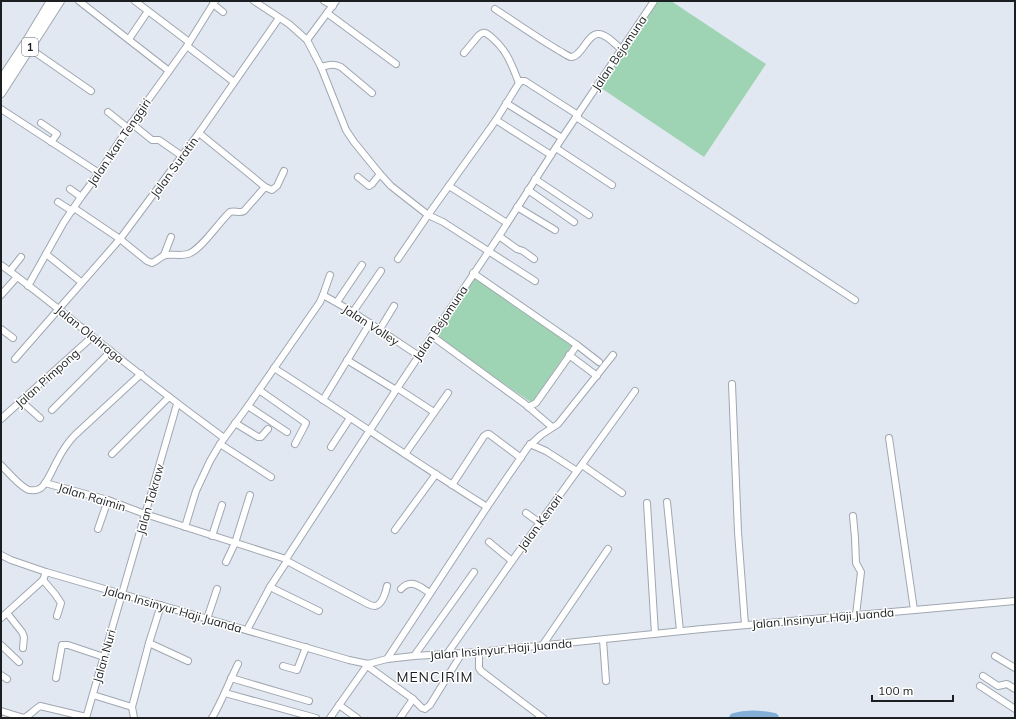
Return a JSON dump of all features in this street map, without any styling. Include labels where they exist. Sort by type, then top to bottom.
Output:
[{"type":"main road","name":"1","points":[[1,80],[51,1]]},
{"type":"main road","name":"1","points":[[1,93],[60,1]]},
{"type":"street","points":[[80,1],[169,71]]},
{"type":"street","points":[[135,1],[234,82]]},
{"type":"street","points":[[254,1],[289,24],[307,40],[321,67],[346,130],[354,142],[391,186],[428,215],[488,250],[535,281]]},
{"type":"street","points":[[307,40],[334,3],[324,1]]},
{"type":"street","name":"Jalan Bejomuna","points":[[247,630],[270,586],[286,560],[396,389],[654,1]]},
{"type":"street","points":[[214,2],[223,12]]},
{"type":"street","name":"Jalan Ikan Tenggiri","points":[[28,286],[64,222],[99,173],[130,125],[188,44],[214,2]]},
{"type":"street","points":[[495,9],[541,40],[569,56],[578,54],[590,38],[596,34],[605,36],[622,50]]},
{"type":"street","points":[[328,13],[396,64]]},
{"type":"street","points":[[129,39],[146,14]]},
{"type":"street","name":"Jalan Suratin","points":[[60,309],[81,282],[120,240],[199,133],[279,18]]},
{"type":"street","points":[[464,54],[481,33],[485,33],[497,42],[504,50],[510,60],[519,83]]},
{"type":"street","points":[[29,48],[90,92]]},
{"type":"street","points":[[321,67],[336,64],[372,93]]},
{"type":"street","points":[[398,258],[496,120],[519,83],[521,81],[525,81],[855,300]]},
{"type":"street","points":[[506,103],[562,138]]},
{"type":"street","points":[[1,109],[99,173]]},
{"type":"street","points":[[108,112],[152,140],[159,140],[182,156]]},
{"type":"street","points":[[496,120],[551,155]]},
{"type":"street","points":[[41,123],[57,134],[51,142]]},
{"type":"street","points":[[199,133],[265,187],[272,190],[275,189],[280,182],[284,171]]},
{"type":"street","points":[[556,148],[612,185]]},
{"type":"street","points":[[358,177],[369,186],[380,174]]},
{"type":"street","points":[[535,179],[589,215]]},
{"type":"street","points":[[448,186],[507,223]]},
{"type":"street","points":[[164,255],[182,255],[194,251],[230,212],[244,211],[265,187]]},
{"type":"street","points":[[70,189],[81,197]]},
{"type":"street","points":[[528,190],[574,222]]},
{"type":"street","points":[[58,202],[120,240],[150,262],[156,261],[164,255],[171,237]]},
{"type":"street","points":[[517,208],[555,230]]},
{"type":"street","points":[[499,236],[534,259]]},
{"type":"street","points":[[46,254],[81,282]]},
{"type":"street","points":[[10,271],[21,257]]},
{"type":"street","name":"Jalan Olahraga","points":[[1,264],[60,309],[177,404]]},
{"type":"street","points":[[337,302],[362,265]]},
{"type":"street","points":[[353,312],[381,271]]},
{"type":"street","points":[[473,273],[598,362]]},
{"type":"street","points":[[185,527],[196,491],[210,461],[224,438],[320,302],[324,295],[330,275]]},
{"type":"street","points":[[1,295],[17,277]]},
{"type":"street","name":"Jalan Volley","points":[[324,295],[380,329],[419,356]]},
{"type":"street","points":[[380,329],[394,306]]},
{"type":"street","points":[[15,359],[60,309]]},
{"type":"street","points":[[323,400],[370,323]]},
{"type":"street","points":[[1,329],[13,338]]},
{"type":"street","name":"Jalan Pimpong","points":[[1,418],[92,336]]},
{"type":"street","points":[[432,336],[528,407],[552,427]]},
{"type":"street","points":[[528,407],[536,403],[576,345]]},
{"type":"street","points":[[52,410],[111,351]]},
{"type":"street","points":[[569,355],[597,376]]},
{"type":"street","points":[[387,659],[530,444],[540,434],[558,424],[613,355]]},
{"type":"street","points":[[347,360],[434,412]]},
{"type":"street","points":[[274,368],[452,486],[487,507]]},
{"type":"street","points":[[45,483],[69,441],[141,374]]},
{"type":"street","points":[[732,384],[736,510],[745,625]]},
{"type":"street","points":[[259,390],[306,423],[295,444]]},
{"type":"street","name":"Jalan Kenari","points":[[447,654],[512,561],[635,391]]},
{"type":"street","points":[[405,454],[448,393]]},
{"type":"street","points":[[112,454],[169,397]]},
{"type":"street","points":[[21,401],[40,418]]},
{"type":"street","points":[[177,404],[224,438]]},
{"type":"street","name":"Jalan Takraw","points":[[122,594],[177,404]]},
{"type":"street","points":[[248,406],[287,432]]},
{"type":"street","points":[[331,447],[350,418]]},
{"type":"street","points":[[236,423],[258,437],[263,436],[268,429]]},
{"type":"street","points":[[452,486],[484,436],[487,434],[490,434],[521,458]]},
{"type":"street","points":[[889,438],[914,610]]},
{"type":"street","points":[[220,444],[271,477]]},
{"type":"street","points":[[530,444],[546,451],[577,471]]},
{"type":"street","name":"Jalan Raimin","points":[[1,465],[29,490],[39,489],[45,483],[108,500],[145,514],[286,560],[374,606],[380,603],[387,586]]},
{"type":"street","points":[[582,465],[622,493]]},
{"type":"street","points":[[395,530],[436,474]]},
{"type":"street","points":[[226,562],[235,543],[250,495]]},
{"type":"street","points":[[98,529],[108,500]]},
{"type":"street","points":[[667,502],[680,631]]},
{"type":"street","points":[[647,503],[655,634]]},
{"type":"street","points":[[212,536],[222,505]]},
{"type":"street","points":[[526,513],[540,523]]},
{"type":"street","points":[[853,516],[856,563],[861,572],[856,615]]},
{"type":"street","points":[[489,542],[512,561]]},
{"type":"street","points":[[542,646],[608,548]]},
{"type":"street","name":"Jalan Insinyur Haji Juanda","points":[[1,555],[46,572],[367,665],[387,659],[414,656],[462,654],[680,631],[1015,601]]},
{"type":"street","points":[[1,618],[43,580],[46,572]]},
{"type":"street","points":[[414,656],[474,572]]},
{"type":"street","points":[[43,580],[56,594],[61,603],[57,616]]},
{"type":"street","points":[[401,589],[405,585],[415,584],[430,593]]},
{"type":"street","points":[[270,586],[319,611]]},
{"type":"street","points":[[207,619],[217,589]]},
{"type":"street","name":"Jalan Nuri","points":[[86,717],[122,594]]},
{"type":"street","points":[[134,718],[132,707],[149,643],[161,606]]},
{"type":"street","points":[[7,613],[22,632],[24,637],[23,648]]},
{"type":"street","points":[[603,640],[606,681]]},
{"type":"street","points":[[149,643],[188,661]]},
{"type":"street","points":[[1,645],[19,662]]},
{"type":"street","points":[[56,678],[62,645],[68,645],[104,657]]},
{"type":"street","points":[[283,666],[297,670],[306,647]]},
{"type":"street","points":[[479,652],[479,668],[481,672],[543,718]]},
{"type":"street","points":[[330,718],[367,665],[422,708],[428,708],[462,654]]},
{"type":"street","points":[[995,656],[1015,668]]},
{"type":"street","points":[[212,718],[238,664]]},
{"type":"street","points":[[1,675],[7,679]]},
{"type":"street","points":[[983,676],[998,686],[1007,684],[1015,688]]},
{"type":"street","points":[[231,678],[309,701]]},
{"type":"street","points":[[980,686],[1015,709]]},
{"type":"street","points":[[225,693],[316,718]]},
{"type":"street","points":[[93,695],[132,707]]},
{"type":"street","points":[[400,718],[413,700]]},
{"type":"street","points":[[339,705],[357,718]]},
{"type":"street","points":[[1,710],[24,718],[40,706],[86,717]]},
{"type":"green space","points":[[658,1],[671,1],[766,64],[704,157],[601,88]]},
{"type":"green space","points":[[475,278],[572,345],[532,403],[435,336]]},
{"type":"waterway","points":[[734,718],[754,715],[774,718]]},
{"type":"district","name":"MENCIRIM","points":[[435,677]]}]
